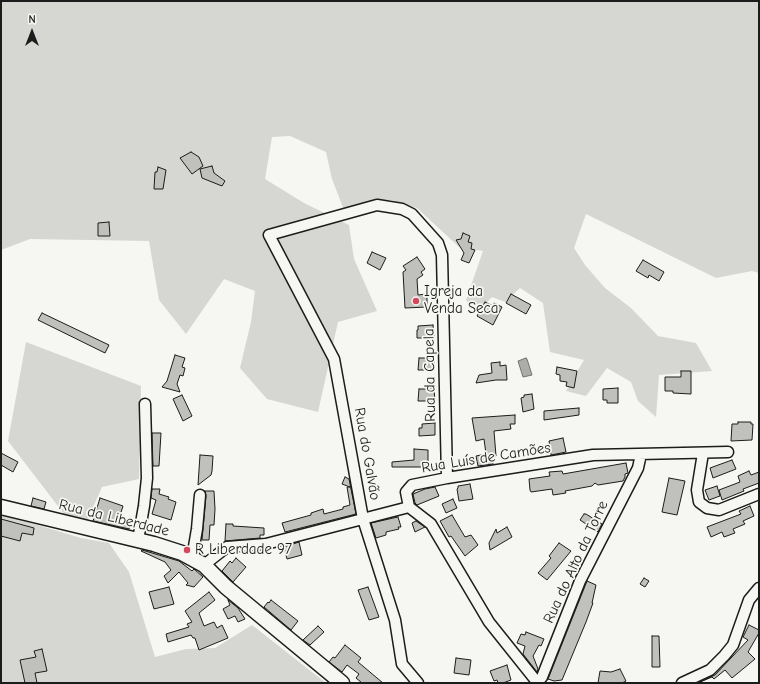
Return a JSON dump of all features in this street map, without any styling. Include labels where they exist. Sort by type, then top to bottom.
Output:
[{"type":"street","name":"Rua da Capela","points":[[269,235],[377,205],[402,209],[412,214],[438,243],[442,255],[447,478]]},
{"type":"street","name":"Rua do Galvão","points":[[269,235],[334,359],[363,519],[395,620],[402,664],[418,683]]},
{"type":"street","points":[[138,540],[147,478],[145,404]]},
{"type":"street","name":"Rua Luís de Camões","points":[[409,507],[406,492],[412,485],[447,478],[593,455],[728,452]]},
{"type":"street","points":[[703,453],[697,490],[699,502],[707,508],[719,510],[759,494]]},
{"type":"street","name":"Rua do Alto da Torre","points":[[537,682],[542,677],[580,582],[638,468],[641,454]]},
{"type":"street","points":[[200,495],[197,529],[198,562],[227,547],[266,544],[409,507],[431,524],[489,622],[537,682]]},
{"type":"street","name":"Rua da Liberdade","points":[[1,506],[138,540],[182,553],[198,562],[342,683]]},
{"type":"street","points":[[682,683],[710,670],[733,645],[749,600],[759,588]]},
{"type":"shaded area","points":[[1,1],[759,1],[759,273],[752,271],[716,278],[586,214],[574,248],[585,265],[605,288],[631,308],[658,336],[696,343],[712,371],[659,375],[656,417],[638,401],[631,382],[607,368],[586,396],[566,391],[584,360],[550,352],[543,303],[520,288],[505,302],[492,297],[476,313],[466,300],[483,251],[459,247],[417,208],[391,200],[344,210],[332,179],[326,152],[290,136],[272,137],[265,179],[304,203],[349,225],[354,259],[377,311],[338,322],[318,412],[267,399],[240,368],[251,322],[255,291],[224,279],[186,334],[159,300],[149,241],[30,239],[1,250]]},
{"type":"shaded area","points":[[26,342],[141,386],[139,479],[102,487],[87,521],[64,514],[8,441]]},
{"type":"shaded area","points":[[526,358],[532,375],[523,377],[518,361]]},
{"type":"shaded area","points":[[1,514],[81,538],[109,543],[129,572],[155,657],[186,649],[215,648],[252,625],[326,683],[1,683]]},
{"type":"building","points":[[191,152],[199,157],[203,166],[192,174],[180,158]]},
{"type":"building","points":[[212,166],[214,173],[225,181],[222,186],[202,178],[200,169]]},
{"type":"building","points":[[158,167],[166,170],[163,189],[154,189],[155,172],[157,172]]},
{"type":"building","points":[[109,222],[110,236],[98,236],[98,223]]},
{"type":"building","points":[[463,233],[470,236],[468,242],[472,243],[471,249],[475,250],[469,263],[461,260],[464,253],[456,240],[461,239]]},
{"type":"building","points":[[372,252],[386,258],[380,270],[367,263]]},
{"type":"building","points":[[417,257],[425,269],[421,272],[423,275],[417,279],[418,295],[427,294],[427,307],[405,308],[403,272],[406,270],[403,266]]},
{"type":"building","points":[[643,260],[664,272],[659,281],[649,275],[648,278],[636,271]]},
{"type":"building","points":[[511,294],[531,305],[526,314],[506,303]]},
{"type":"building","points":[[485,302],[493,306],[494,303],[502,307],[493,325],[477,316]]},
{"type":"building","points":[[42,313],[109,345],[105,353],[38,320]]},
{"type":"building","points":[[433,325],[434,338],[417,338],[418,326]]},
{"type":"building","points":[[175,355],[185,358],[182,367],[185,368],[183,376],[180,375],[177,384],[180,392],[162,387],[167,381]]},
{"type":"building","points":[[419,358],[434,358],[434,370],[418,370]]},
{"type":"building","points":[[500,362],[500,366],[506,365],[507,380],[476,383],[479,375],[492,373],[491,363]]},
{"type":"building","points":[[557,367],[577,371],[574,388],[566,386],[567,382],[560,381],[560,375],[556,374]]},
{"type":"building","points":[[681,371],[691,371],[691,394],[665,391],[665,377],[681,377]]},
{"type":"building","points":[[618,388],[618,403],[607,403],[607,400],[603,400],[603,389]]},
{"type":"building","points":[[419,389],[434,389],[435,401],[418,401]]},
{"type":"building","points":[[532,394],[534,409],[523,412],[521,398],[524,397],[524,395]]},
{"type":"building","points":[[182,395],[192,416],[183,421],[173,399]]},
{"type":"building","points":[[579,408],[579,415],[544,420],[544,411]]},
{"type":"building","points":[[515,415],[515,424],[510,424],[511,429],[494,431],[496,456],[492,456],[493,464],[478,466],[476,456],[486,454],[484,439],[476,441],[472,418]]},
{"type":"building","points":[[738,422],[751,422],[751,424],[753,424],[752,440],[731,441],[732,424],[738,424]]},
{"type":"building","points":[[435,423],[435,435],[419,436],[419,428],[422,428],[422,424]]},
{"type":"building","points":[[152,433],[161,433],[159,466],[153,466]]},
{"type":"building","points":[[563,438],[566,452],[551,455],[549,441]]},
{"type":"building","points":[[414,449],[428,450],[428,467],[392,467],[392,462],[414,460]]},
{"type":"building","points":[[1,453],[18,462],[13,472],[1,465]]},
{"type":"building","points":[[200,455],[213,456],[212,471],[211,475],[198,485]]},
{"type":"building","points":[[732,460],[736,469],[713,478],[710,468]]},
{"type":"building","points":[[626,463],[628,473],[625,474],[623,481],[598,485],[595,483],[592,486],[553,495],[552,489],[531,492],[530,490],[529,479],[550,476],[549,472],[562,471],[563,474]]},
{"type":"building","points":[[749,471],[751,475],[759,472],[759,483],[743,489],[744,491],[722,500],[719,490],[740,482],[738,476]]},
{"type":"building","points":[[345,477],[349,479],[356,514],[285,532],[282,523],[311,515],[311,513],[323,509],[324,514],[343,509],[343,507],[350,505],[347,487],[350,487],[342,484]]},
{"type":"building","points":[[669,478],[685,481],[677,515],[662,512]]},
{"type":"building","points":[[470,484],[473,499],[459,501],[458,486]]},
{"type":"building","points":[[717,486],[720,496],[709,500],[705,490]]},
{"type":"building","points":[[435,487],[439,496],[417,505],[415,503],[413,494]]},
{"type":"building","points":[[152,489],[160,489],[159,494],[169,497],[168,499],[176,502],[171,520],[152,514],[156,500],[151,498]]},
{"type":"building","points":[[205,491],[214,491],[214,525],[210,525],[209,540],[202,540],[206,496]]},
{"type":"building","points":[[33,498],[46,502],[44,509],[31,506]]},
{"type":"building","points":[[100,498],[123,506],[118,522],[130,525],[129,529],[93,521]]},
{"type":"building","points":[[453,499],[457,508],[446,513],[442,504]]},
{"type":"building","points":[[750,506],[754,516],[743,521],[745,524],[733,529],[735,533],[724,537],[722,532],[711,537],[707,527],[741,514],[739,511]]},
{"type":"building","points":[[584,514],[602,524],[598,532],[580,520]]},
{"type":"building","points":[[452,515],[465,537],[471,535],[478,545],[465,556],[451,536],[449,537],[440,521]]},
{"type":"building","points":[[398,517],[401,527],[398,527],[399,529],[386,532],[386,535],[376,538],[371,523]]},
{"type":"building","points":[[1,519],[34,528],[33,535],[22,533],[20,541],[1,536]]},
{"type":"building","points":[[416,521],[425,527],[415,532],[412,523]]},
{"type":"building","points":[[226,524],[233,524],[233,526],[264,528],[264,535],[260,535],[260,538],[225,541]]},
{"type":"building","points":[[507,527],[512,537],[490,550],[489,543],[496,529],[497,533]]},
{"type":"building","points":[[299,542],[302,555],[287,559],[284,547]]},
{"type":"building","points":[[559,543],[571,551],[547,580],[538,573],[551,558],[549,556]]},
{"type":"building","points":[[142,550],[179,561],[192,571],[194,569],[203,577],[194,587],[186,585],[188,583],[179,572],[168,583],[164,576],[171,570],[165,562],[141,551]]},
{"type":"building","points":[[236,558],[246,567],[233,582],[222,571],[230,561],[232,563]]},
{"type":"building","points":[[644,578],[649,581],[645,587],[640,584]]},
{"type":"building","points":[[587,581],[596,585],[593,603],[586,622],[562,680],[554,681],[548,679]]},
{"type":"building","points":[[169,587],[174,604],[154,609],[149,592]]},
{"type":"building","points":[[368,587],[379,617],[369,620],[358,590]]},
{"type":"building","points":[[209,592],[215,600],[199,613],[204,626],[214,622],[217,628],[222,625],[228,638],[199,650],[195,638],[191,635],[168,642],[166,634],[189,627],[187,624],[192,622],[185,611]]},
{"type":"building","points":[[228,600],[238,608],[245,619],[238,622],[235,616],[228,619],[223,609],[230,605]]},
{"type":"building","points":[[271,600],[298,621],[291,630],[264,607]]},
{"type":"building","points":[[749,625],[759,630],[759,633],[748,652],[755,659],[732,678],[725,670],[714,679],[712,677],[700,682],[715,675],[748,640],[743,637]]},
{"type":"building","points":[[318,626],[324,632],[310,645],[303,640]]},
{"type":"building","points":[[526,632],[544,639],[541,646],[539,645],[533,656],[538,669],[537,672],[523,654],[525,646],[517,643],[521,634],[525,635]]},
{"type":"building","points":[[652,636],[659,636],[660,667],[652,667]]},
{"type":"building","points":[[345,645],[361,658],[358,662],[383,683],[362,683],[356,678],[359,674],[347,665],[342,672],[329,662],[333,657],[335,658]]},
{"type":"building","points":[[42,649],[47,671],[35,673],[37,683],[25,683],[20,660],[36,657],[34,651]]},
{"type":"building","points":[[456,658],[471,660],[469,675],[454,673]]},
{"type":"building","points":[[507,665],[511,680],[503,683],[498,683],[497,680],[494,681],[490,671]]},
{"type":"building","points":[[620,669],[626,681],[622,683],[598,683],[600,671],[611,672]]},
{"type":"place","name":"Igreja da Venda Seca","points":[[416,301]]},
{"type":"place","name":"R Liberdade 97","points":[[187,550]]}]
